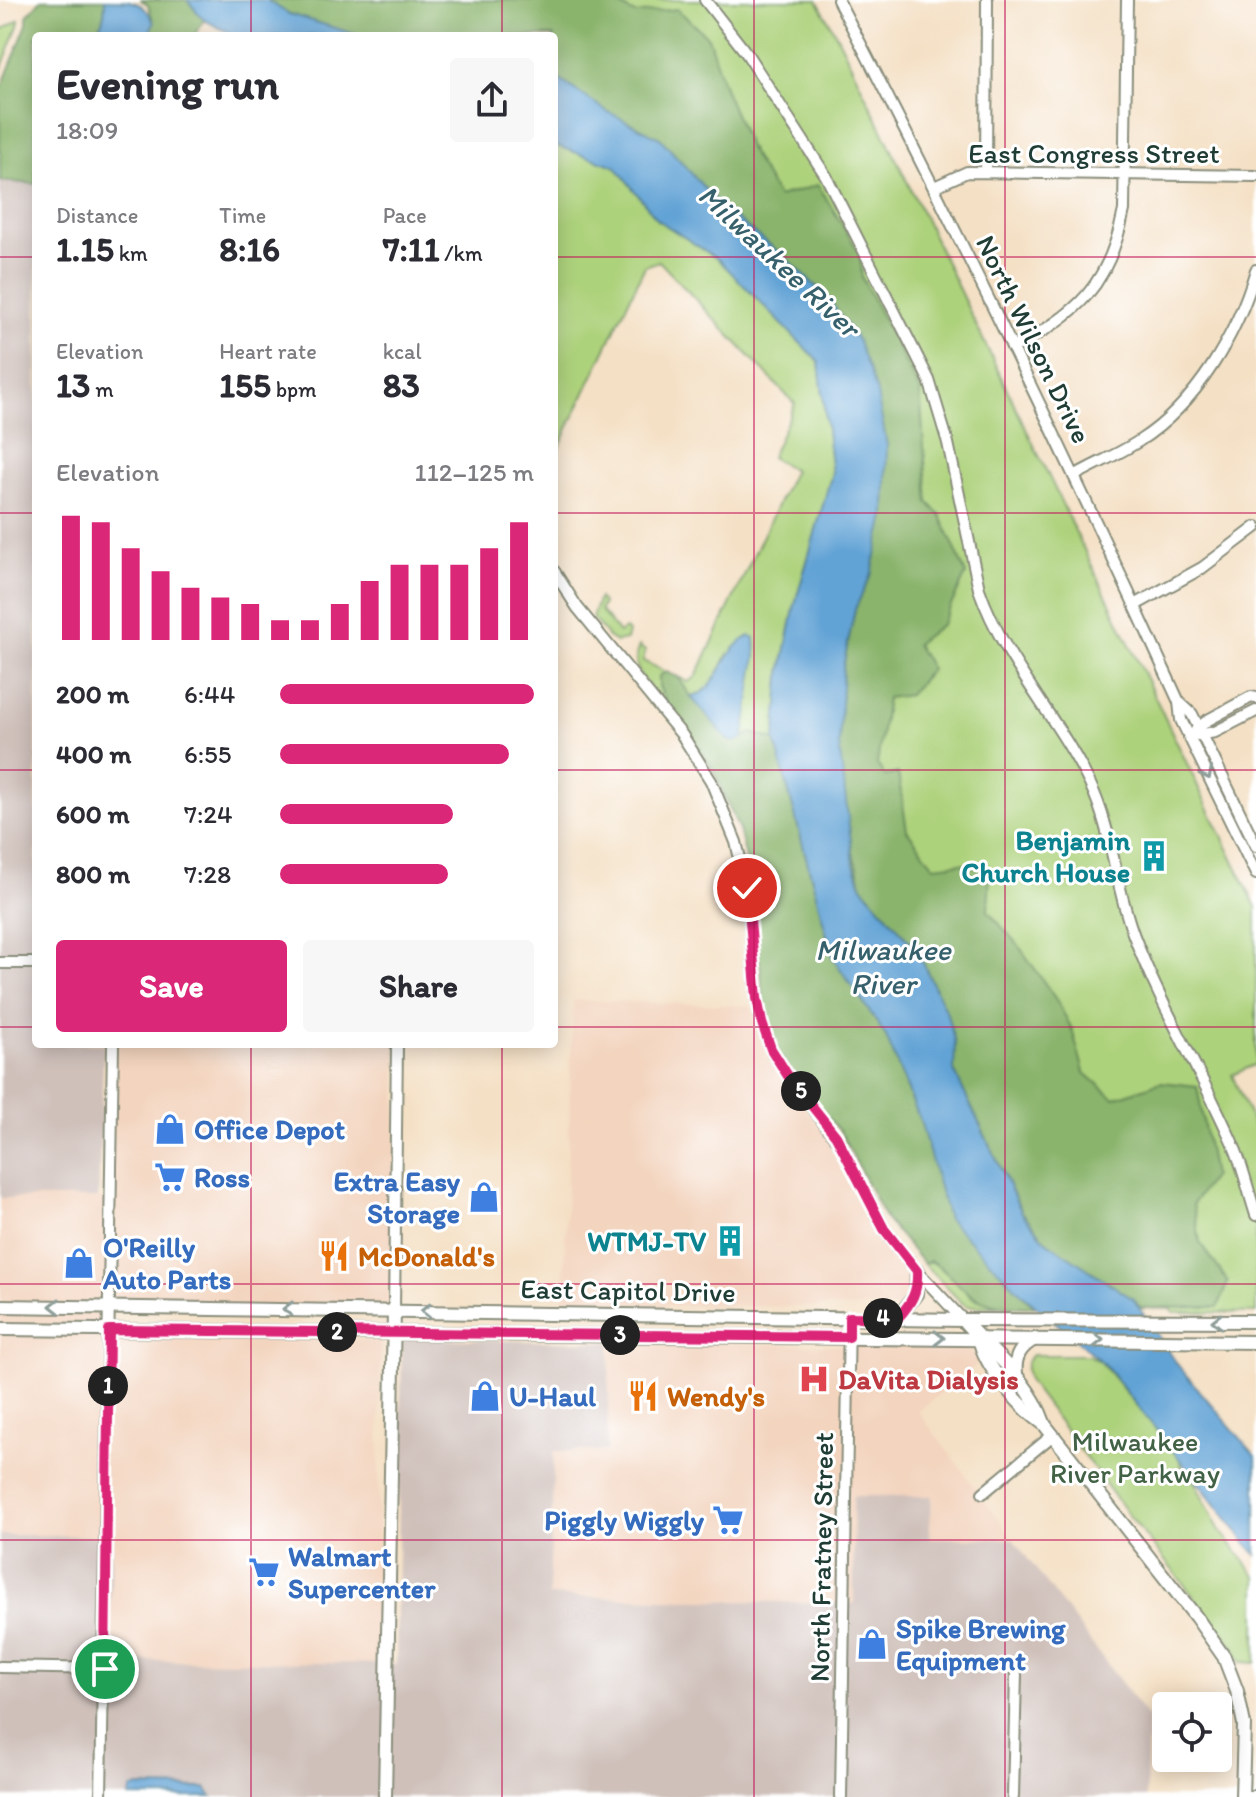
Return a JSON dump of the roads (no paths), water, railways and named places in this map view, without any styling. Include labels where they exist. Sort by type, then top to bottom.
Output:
[{"type":"main road","points":[[898,1318],[916,1294],[917,1271]]},
{"type":"main road","name":"East Capitol Drive","points":[[0,1306],[1022,1321],[1256,1321]]},
{"type":"main road","points":[[385,1797],[394,1311]]},
{"type":"main road","points":[[963,1320],[1016,1374],[1038,1406],[1044,1424]]},
{"type":"main road","name":"East Capitol Drive","points":[[0,1329],[1256,1342]]},
{"type":"main road","points":[[979,1338],[982,1352],[1026,1411],[1053,1435],[1224,1657],[1237,1691],[1244,1724],[1242,1796]]},
{"type":"main road","points":[[1016,1374],[1016,1358],[1020,1350],[1035,1339]]},
{"type":"street","points":[[705,0],[747,54],[826,176],[929,380],[948,443],[979,589],[986,608],[1007,653],[1062,732],[1093,789],[1134,937],[1237,1153],[1256,1215]]},
{"type":"street","name":"North Wilson Drive","points":[[838,0],[934,187],[1074,476],[1179,702],[1179,715],[1189,737],[1255,868]]},
{"type":"street","points":[[986,172],[987,0]]},
{"type":"street","points":[[1012,348],[1052,327],[1092,290],[1108,264],[1119,237],[1124,210],[1127,0]]},
{"type":"street","name":"East Congress Street","points":[[934,187],[967,172],[1256,176]]},
{"type":"street","points":[[1074,476],[1140,441],[1181,405],[1219,354],[1239,318],[1256,270]]},
{"type":"street","points":[[1135,605],[1202,568],[1256,527]]},
{"type":"street","points":[[558,577],[577,607],[682,735],[711,781],[736,842],[747,888],[757,998],[766,1037],[788,1076],[844,1149],[884,1229],[917,1271],[963,1320]]},
{"type":"street","points":[[1189,737],[1200,731],[1208,720],[1251,697],[1256,698]]},
{"type":"street","name":"North Wilson Drive","points":[[1179,702],[1189,710],[1256,846]]},
{"type":"street","points":[[1200,731],[1215,732],[1256,711]]},
{"type":"street","points":[[0,963],[32,963]]},
{"type":"street","points":[[101,1797],[113,1048]]},
{"type":"street","points":[[394,1311],[397,1048]]},
{"type":"street","name":"North Fratney Street","points":[[841,1797],[849,1317]]},
{"type":"street","points":[[983,1493],[1053,1435]]},
{"type":"street","points":[[0,1667],[105,1669]]},
{"type":"street","points":[[1013,1797],[1016,1674]]},
{"type":"street","points":[[1242,1796],[1256,1796]]},
{"type":"water","points":[[105,0],[130,1],[146,10],[154,23],[150,32],[95,32]]},
{"type":"water","points":[[187,0],[266,0],[289,14],[348,32],[227,32],[204,20]]},
{"type":"water","name":"Milwaukee River","points":[[558,79],[608,112],[660,138],[721,207],[784,256],[827,297],[857,340],[876,389],[887,445],[885,516],[872,573],[855,609],[843,667],[839,745],[854,865],[862,886],[917,950],[947,1014],[955,1043],[954,1071],[1022,1213],[1047,1242],[1133,1299],[1180,1368],[1256,1456],[1256,1555],[1103,1363],[1021,1293],[948,1219],[920,1120],[886,1036],[833,958],[775,740],[780,678],[795,604],[832,473],[819,362],[719,260],[658,220],[615,166],[558,146]]},
{"type":"water","points":[[750,636],[755,638],[756,656],[745,730],[743,738],[735,742],[728,740],[691,697],[708,687],[733,650]]},
{"type":"water","points":[[132,1788],[206,1788],[212,1797],[129,1797]]},
{"type":"place","name":"Benjamin Church House","points":[[1154,856]]},
{"type":"place","name":"Office Depot","points":[[170,1129]]},
{"type":"place","name":"Ross","points":[[170,1177]]},
{"type":"place","name":"Extra Easy Storage","points":[[484,1197]]},
{"type":"place","name":"WTMJ-TV","points":[[730,1241]]},
{"type":"place","name":"McDonald's","points":[[334,1256]]},
{"type":"place","name":"O'Reilly Auto Parts","points":[[79,1263]]},
{"type":"place","name":"DaVita Dialysis","points":[[814,1379]]},
{"type":"place","name":"U-Haul","points":[[485,1396]]},
{"type":"place","name":"Wendy's","points":[[643,1396]]},
{"type":"place","name":"Piggly Wiggly","points":[[728,1520]]},
{"type":"place","name":"Walmart Supercenter","points":[[264,1572]]},
{"type":"place","name":"Spike Brewing Equipment","points":[[872,1644]]},
{"type":"park label","name":"Milwaukee River Parkway","points":[[1135,1457]]}]
